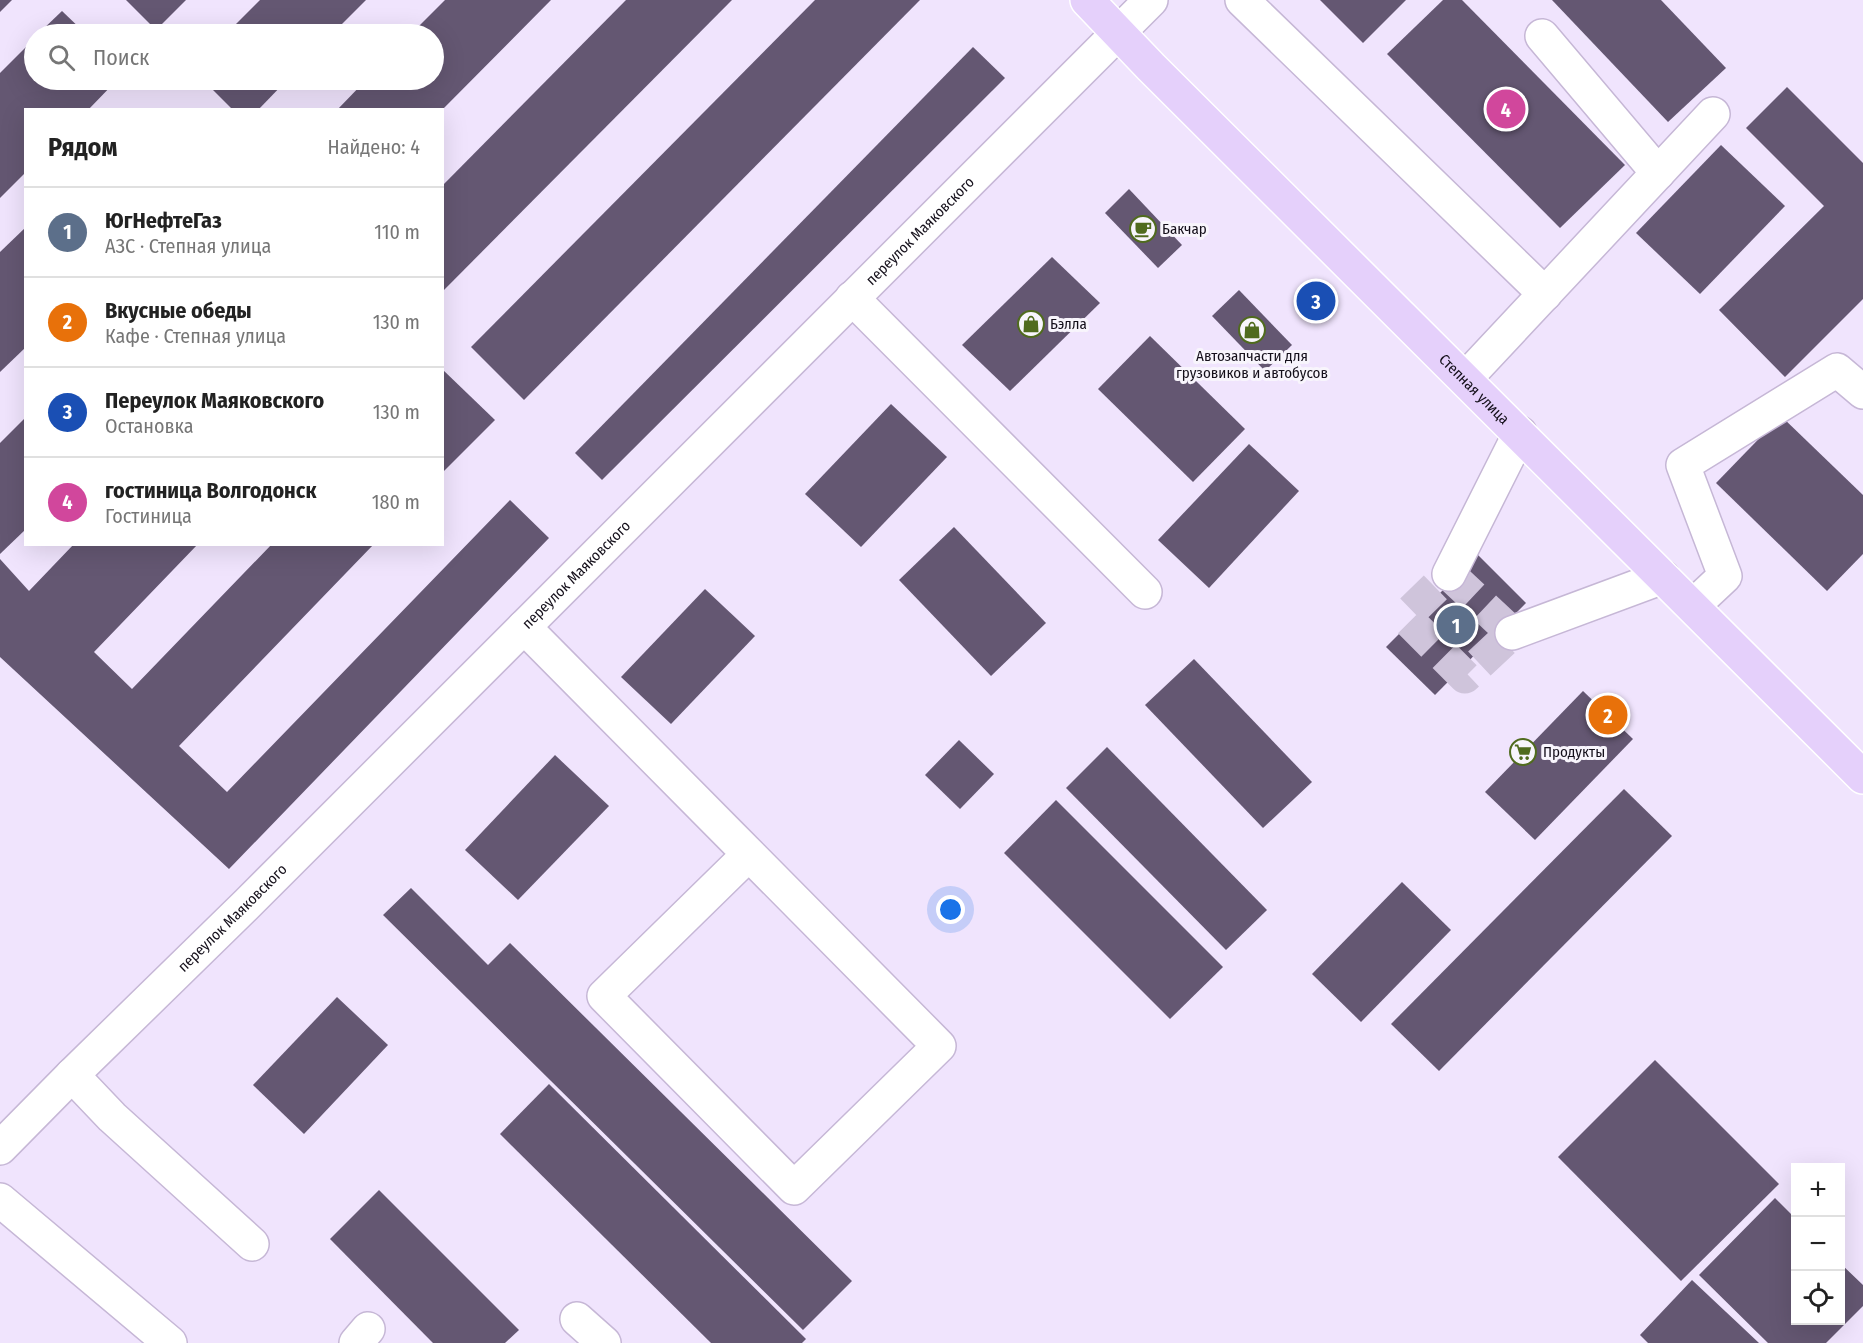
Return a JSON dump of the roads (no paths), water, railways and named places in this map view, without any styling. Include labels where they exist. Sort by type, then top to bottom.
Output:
[{"type":"main road","name":"Степная улица","points":[[1087,0],[1151,67],[1863,777]]},
{"type":"street","name":"переулок Маяковского","points":[[0,1148],[1151,0]]},
{"type":"street","points":[[1242,0],[1545,294]]},
{"type":"street","points":[[1542,36],[1658,173]]},
{"type":"street","points":[[1465,379],[1713,114]]},
{"type":"street","points":[[852,298],[1145,592]]},
{"type":"street","points":[[1693,606],[1725,576],[1683,465],[1837,369],[1863,392]]},
{"type":"street","points":[[1449,574],[1520,433]]},
{"type":"street","points":[[1512,633],[1663,577]]},
{"type":"street","points":[[524,627],[749,854],[939,1046],[794,1188],[604,996],[749,854]]},
{"type":"street","points":[[72,1075],[112,1117],[252,1244]]},
{"type":"street","points":[[0,1200],[170,1343]]},
{"type":"street","points":[[577,1318],[604,1343]]},
{"type":"tunnel","points":[[1449,574],[1512,633],[1465,677],[1405,617],[1449,574]]},
{"type":"place","name":"гостиница Волгодонск","points":[[1506,109]]},
{"type":"place","name":"Бакчар","points":[[1143,229]]},
{"type":"place","name":"Переулок Маяковского","points":[[1316,301]]},
{"type":"place","name":"Бэлла","points":[[1031,324]]},
{"type":"place","name":"Автозапчасти для грузовиков и автобусов","points":[[1252,330]]},
{"type":"place","name":"ЮгНефтеГаз","points":[[1456,625]]},
{"type":"place","name":"Вкусные обеды","points":[[1608,715]]},
{"type":"place","name":"Продукты","points":[[1523,752]]}]
